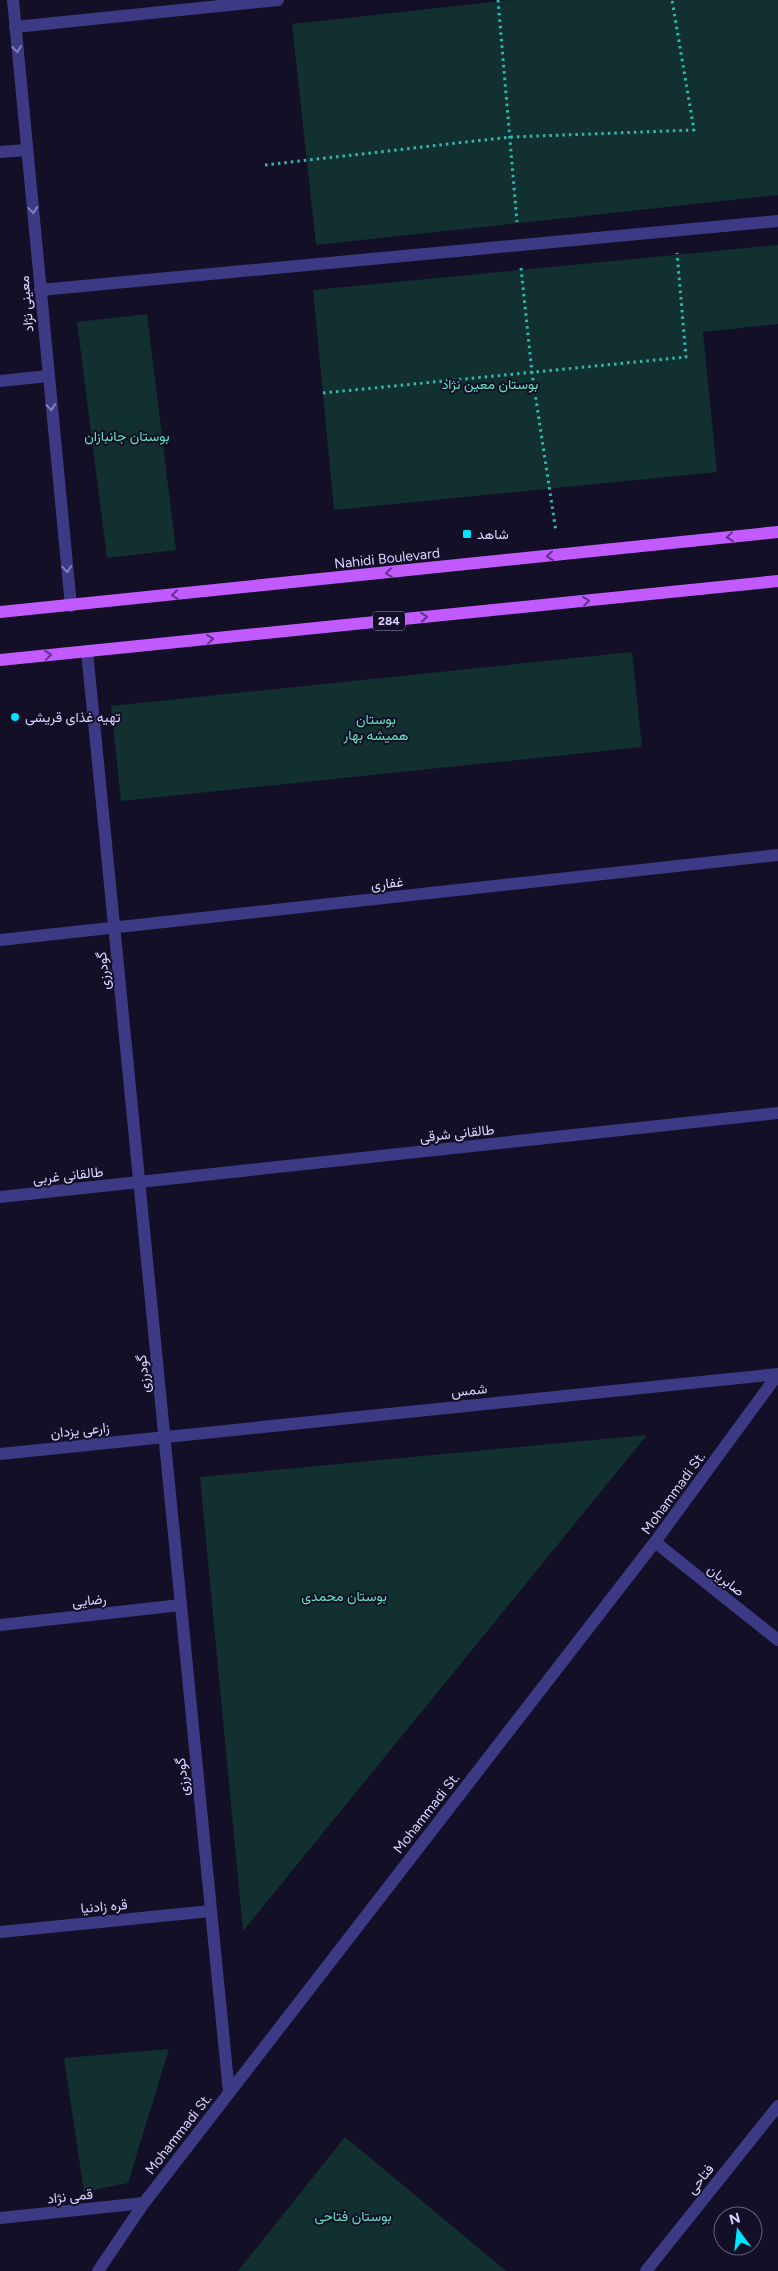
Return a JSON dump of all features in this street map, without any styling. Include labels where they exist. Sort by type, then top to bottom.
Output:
[{"type":"main road","name":"Nahidi Boulevard","points":[[0,612],[778,532]]},
{"type":"main road","name":"284","points":[[0,660],[778,581]]},
{"type":"street","name":"معینی نژاد","points":[[12,0],[71,606]]},
{"type":"street","points":[[15,27],[278,0]]},
{"type":"street","points":[[0,152],[27,150]]},
{"type":"street","points":[[40,290],[778,221]]},
{"type":"street","points":[[0,381],[48,376]]},
{"type":"street","name":"گودرزی","points":[[86,651],[229,2093]]},
{"type":"street","name":"غفاری","points":[[0,940],[778,855]]},
{"type":"street","name":"طالقانی شرقی","points":[[139,1183],[778,1113]]},
{"type":"street","name":"طالقانی غربی","points":[[0,1197],[139,1183]]},
{"type":"street","name":"شمس","points":[[164,1436],[778,1374]]},
{"type":"street","name":"Mohammadi St.","points":[[98,2271],[144,2203],[655,1542],[778,1374]]},
{"type":"street","name":"زارعی یزدان","points":[[0,1454],[164,1436]]},
{"type":"street","name":"صابریان","points":[[655,1542],[778,1640]]},
{"type":"street","name":"رضایی","points":[[0,1625],[181,1605]]},
{"type":"street","name":"قره زادنیا","points":[[0,1932],[211,1911]]},
{"type":"street","name":"فتاحی","points":[[646,2271],[778,2106]]},
{"type":"street","name":"قمی نژاد","points":[[0,2218],[144,2203]]},
{"type":"path","points":[[498,0],[518,245],[532,373],[559,555]]},
{"type":"path","points":[[265,164],[510,137],[694,130],[672,0]]},
{"type":"path","points":[[323,393],[686,357],[675,230]]},
{"type":"green space","points":[[511,0],[778,0],[778,195],[316,245],[292,24]]},
{"type":"green space","name":"بوستان معین نژاد","points":[[778,245],[778,324],[703,332],[717,472],[334,510],[313,290]]},
{"type":"green space","name":"بوستان جانبازان","points":[[147,314],[176,550],[107,558],[77,322]]},
{"type":"green space","name":"بوستان همیشه بهار","points":[[632,652],[642,747],[121,801],[111,706]]},
{"type":"green space","name":"بوستان محمدی","points":[[647,1435],[243,1931],[200,1477]]},
{"type":"green space","points":[[169,2049],[128,2183],[84,2192],[64,2058]]},
{"type":"green space","name":"بوستان فتاحی","points":[[345,2137],[506,2271],[238,2271]]},
{"type":"place","name":"شاهد","points":[[467,534]]},
{"type":"place","name":"تهیه غذای قریشی","points":[[15,717]]}]
